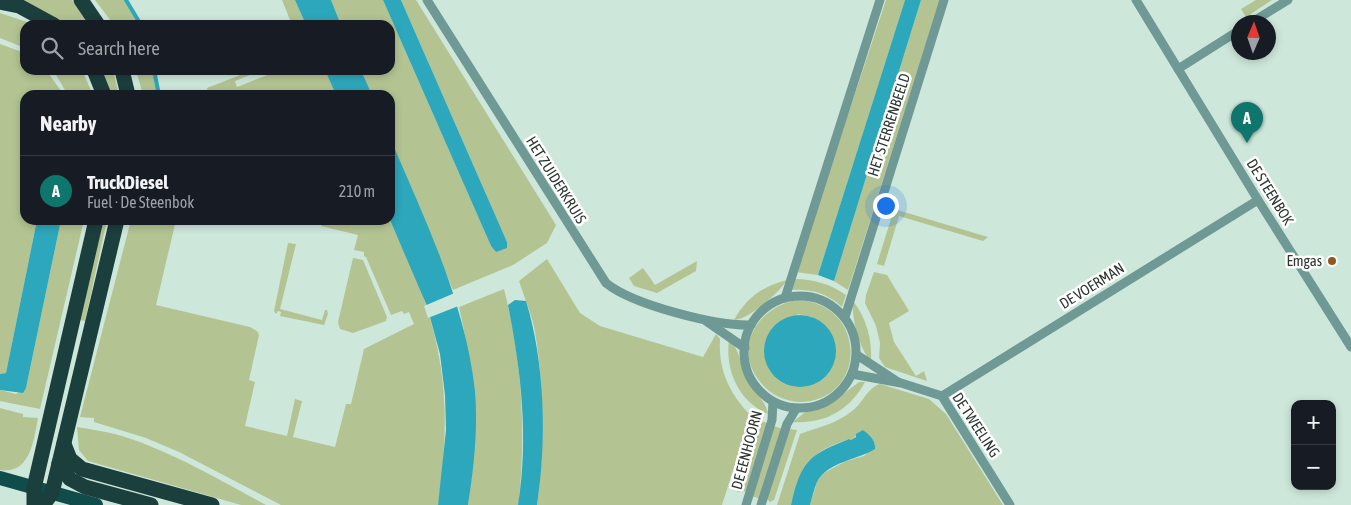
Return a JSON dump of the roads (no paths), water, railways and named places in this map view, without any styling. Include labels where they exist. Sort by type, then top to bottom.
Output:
[{"type":"highway","points":[[81,0],[95,20]]},
{"type":"highway","points":[[0,2],[19,6],[45,20]]},
{"type":"highway","points":[[96,75],[102,90]]},
{"type":"highway","points":[[123,75],[127,90]]},
{"type":"highway","points":[[34,505],[34,488],[95,225]]},
{"type":"highway","points":[[48,499],[64,444],[116,225]]},
{"type":"highway","points":[[64,444],[70,459],[82,469],[212,505]]},
{"type":"highway","points":[[59,463],[70,479],[77,483],[151,505]]},
{"type":"highway","points":[[0,478],[34,488],[48,499],[96,505]]},
{"type":"street","name":"HET ZUIDERKRUIS","points":[[427,0],[606,283],[619,293],[706,321],[751,325]]},
{"type":"street","points":[[785,298],[880,0]]},
{"type":"street","name":"HET STERRENBEELD","points":[[845,317],[944,0]]},
{"type":"street","name":"DE STEENBOK","points":[[1136,0],[1258,200],[1351,347]]},
{"type":"street","points":[[1263,15],[1288,0]]},
{"type":"street","points":[[1178,69],[1231,35]]},
{"type":"street","name":"DE VOERMAN","points":[[942,396],[1258,200]]},
{"type":"street","points":[[799,296],[831,305],[845,317],[853,330],[857,355],[852,374],[834,395],[817,404],[796,409],[773,402],[761,392],[748,372],[745,348],[751,325],[766,307],[785,298],[799,296]]},
{"type":"street","name":"HET ZUIDERKRUIS","points":[[706,321],[745,348]]},
{"type":"street","name":"DE TWEELING","points":[[857,355],[901,383]]},
{"type":"street","name":"DE TWEELING","points":[[852,374],[901,383],[942,396],[1010,505]]},
{"type":"street","name":"DE EENHOORN","points":[[746,505],[772,420],[773,402]]},
{"type":"street","name":"DE EENHOORN","points":[[762,505],[788,424],[796,409]]},
{"type":"water","points":[[295,0],[331,0],[339,20],[304,20]]},
{"type":"water","points":[[383,0],[401,0],[507,242],[507,248],[496,252],[491,246],[395,27],[395,20],[392,20]]},
{"type":"water","points":[[905,0],[921,0],[834,281],[818,275]]},
{"type":"water","points":[[327,75],[363,75],[370,90],[334,90]]},
{"type":"water","points":[[395,150],[442,262],[453,293],[470,358],[475,391],[476,434],[468,505],[438,505],[446,430],[445,395],[440,354],[427,306],[392,225],[395,225]]},
{"type":"water","points":[[36,225],[60,225],[26,388],[23,393],[0,390],[0,374],[6,373]]},
{"type":"water","points":[[515,300],[526,301],[537,350],[540,376],[543,429],[537,505],[518,505],[523,455],[522,405],[517,355],[508,305]]},
{"type":"water","points":[[807,315],[826,325],[834,337],[836,351],[834,365],[826,377],[814,385],[793,387],[774,377],[766,365],[764,344],[774,325],[786,317]]},
{"type":"water","points":[[863,430],[870,436],[875,449],[835,466],[822,475],[817,482],[810,505],[791,505],[799,479],[808,462],[824,450],[849,439],[851,440]]},
{"type":"waterway","points":[[126,0],[138,20]]},
{"type":"waterway","points":[[155,75],[158,90]]},
{"type":"place","name":"TruckDiesel","points":[[1247,143]]},
{"type":"place","name":"Emgas","points":[[1332,261]]}]
